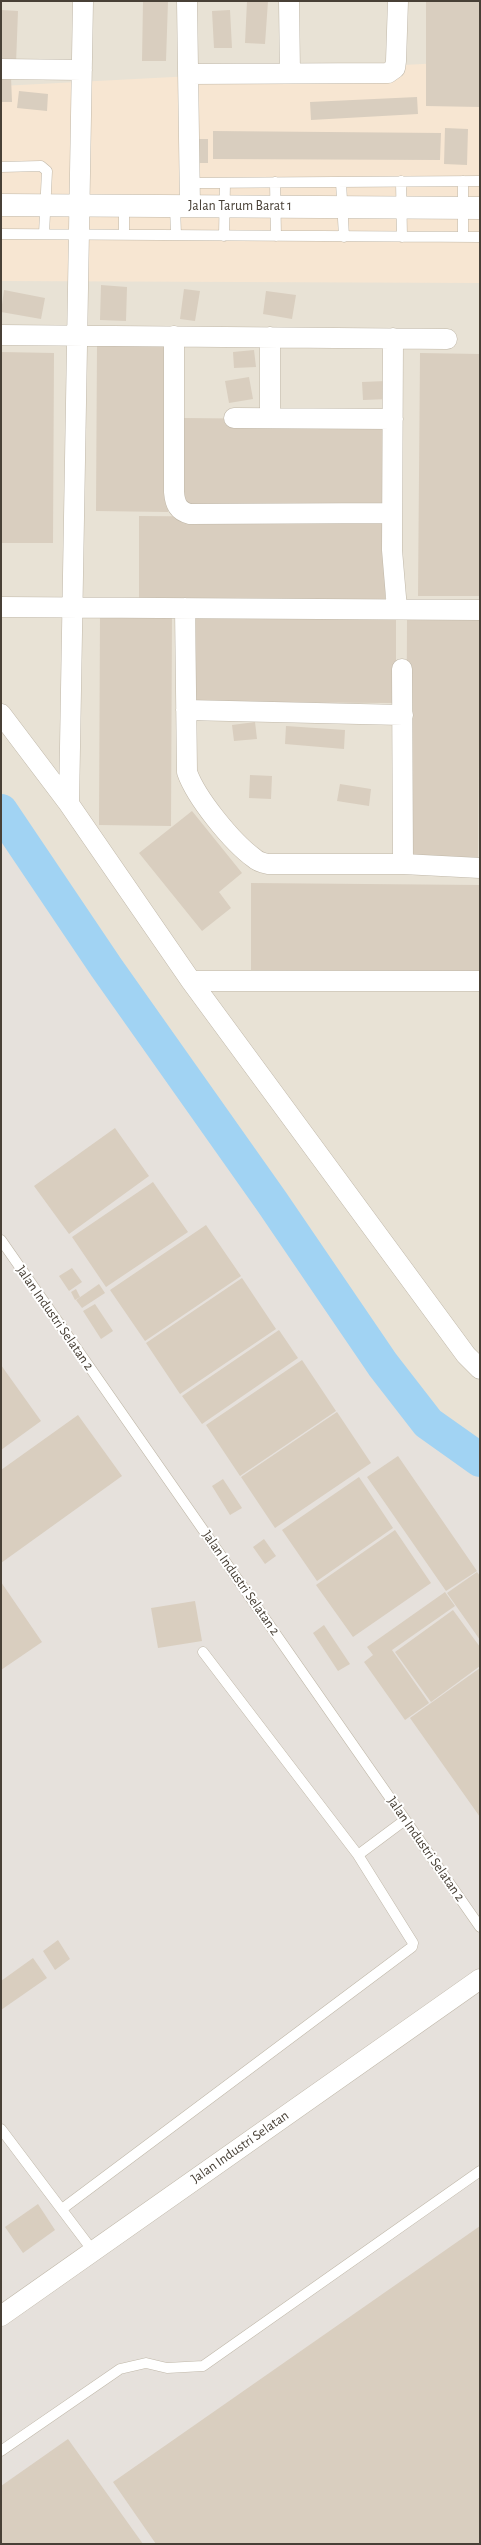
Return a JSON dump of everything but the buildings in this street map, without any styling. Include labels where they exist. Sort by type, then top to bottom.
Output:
[{"type":"street","points":[[69,804],[83,1]]},
{"type":"street","points":[[182,206],[190,183],[187,1]]},
{"type":"street","points":[[289,1],[290,72]]},
{"type":"street","points":[[188,74],[290,72],[381,74],[392,71],[395,68],[396,62],[398,1]]},
{"type":"street","points":[[1,69],[82,70]]},
{"type":"street","name":"Jalan Tarum Barat 1","points":[[1,205],[471,208]]},
{"type":"street","points":[[1,335],[447,339]]},
{"type":"street","points":[[174,336],[174,501],[183,512],[190,514],[392,513]]},
{"type":"street","points":[[270,337],[270,418]]},
{"type":"street","points":[[393,338],[392,513],[397,609]]},
{"type":"street","points":[[234,418],[393,419]]},
{"type":"street","points":[[1,607],[480,610]]},
{"type":"street","points":[[185,608],[187,772],[192,786],[207,808],[255,859],[268,864],[403,864],[480,868]]},
{"type":"street","points":[[402,669],[403,864]]},
{"type":"street","points":[[186,710],[403,715]]},
{"type":"street","points":[[1,714],[69,804],[191,981],[466,1355],[480,1369]]},
{"type":"street","points":[[191,981],[480,981]]},
{"type":"street","name":"Jalan Industri Selatan","points":[[1,2316],[480,1978]]},
{"type":"lane","points":[[1,167],[45,168],[47,171],[44,234]]},
{"type":"lane","points":[[401,181],[402,237]]},
{"type":"lane","points":[[463,181],[471,208],[463,237]]},
{"type":"lane","points":[[190,183],[480,181]]},
{"type":"lane","points":[[275,182],[276,236]]},
{"type":"lane","points":[[340,182],[344,237]]},
{"type":"lane","points":[[224,183],[224,236]]},
{"type":"lane","points":[[124,206],[124,235]]},
{"type":"lane","points":[[176,235],[182,206]]},
{"type":"lane","points":[[1,234],[480,237]]},
{"type":"lane","name":"Jalan Industri Selatan 2","points":[[1,1240],[480,1927]]},
{"type":"lane","points":[[62,2209],[410,1951],[413,1943],[358,1855],[203,1652]]},
{"type":"lane","points":[[358,1855],[405,1820]]},
{"type":"lane","points":[[1,2129],[93,2251]]},
{"type":"lane","points":[[1,2451],[120,2369],[146,2362],[167,2368],[203,2366],[480,2171]]},
{"type":"shaded area","points":[[1,1],[480,1],[480,2544],[1,2544]]},
{"type":"shaded area","points":[[480,61],[480,283],[1,281],[1,86]]},
{"type":"shaded area","points":[[1,812],[428,1423],[480,1459],[480,2544],[1,2544]]},
{"type":"waterway","points":[[1,811],[106,967],[272,1202],[383,1365],[428,1423],[480,1460]]}]
